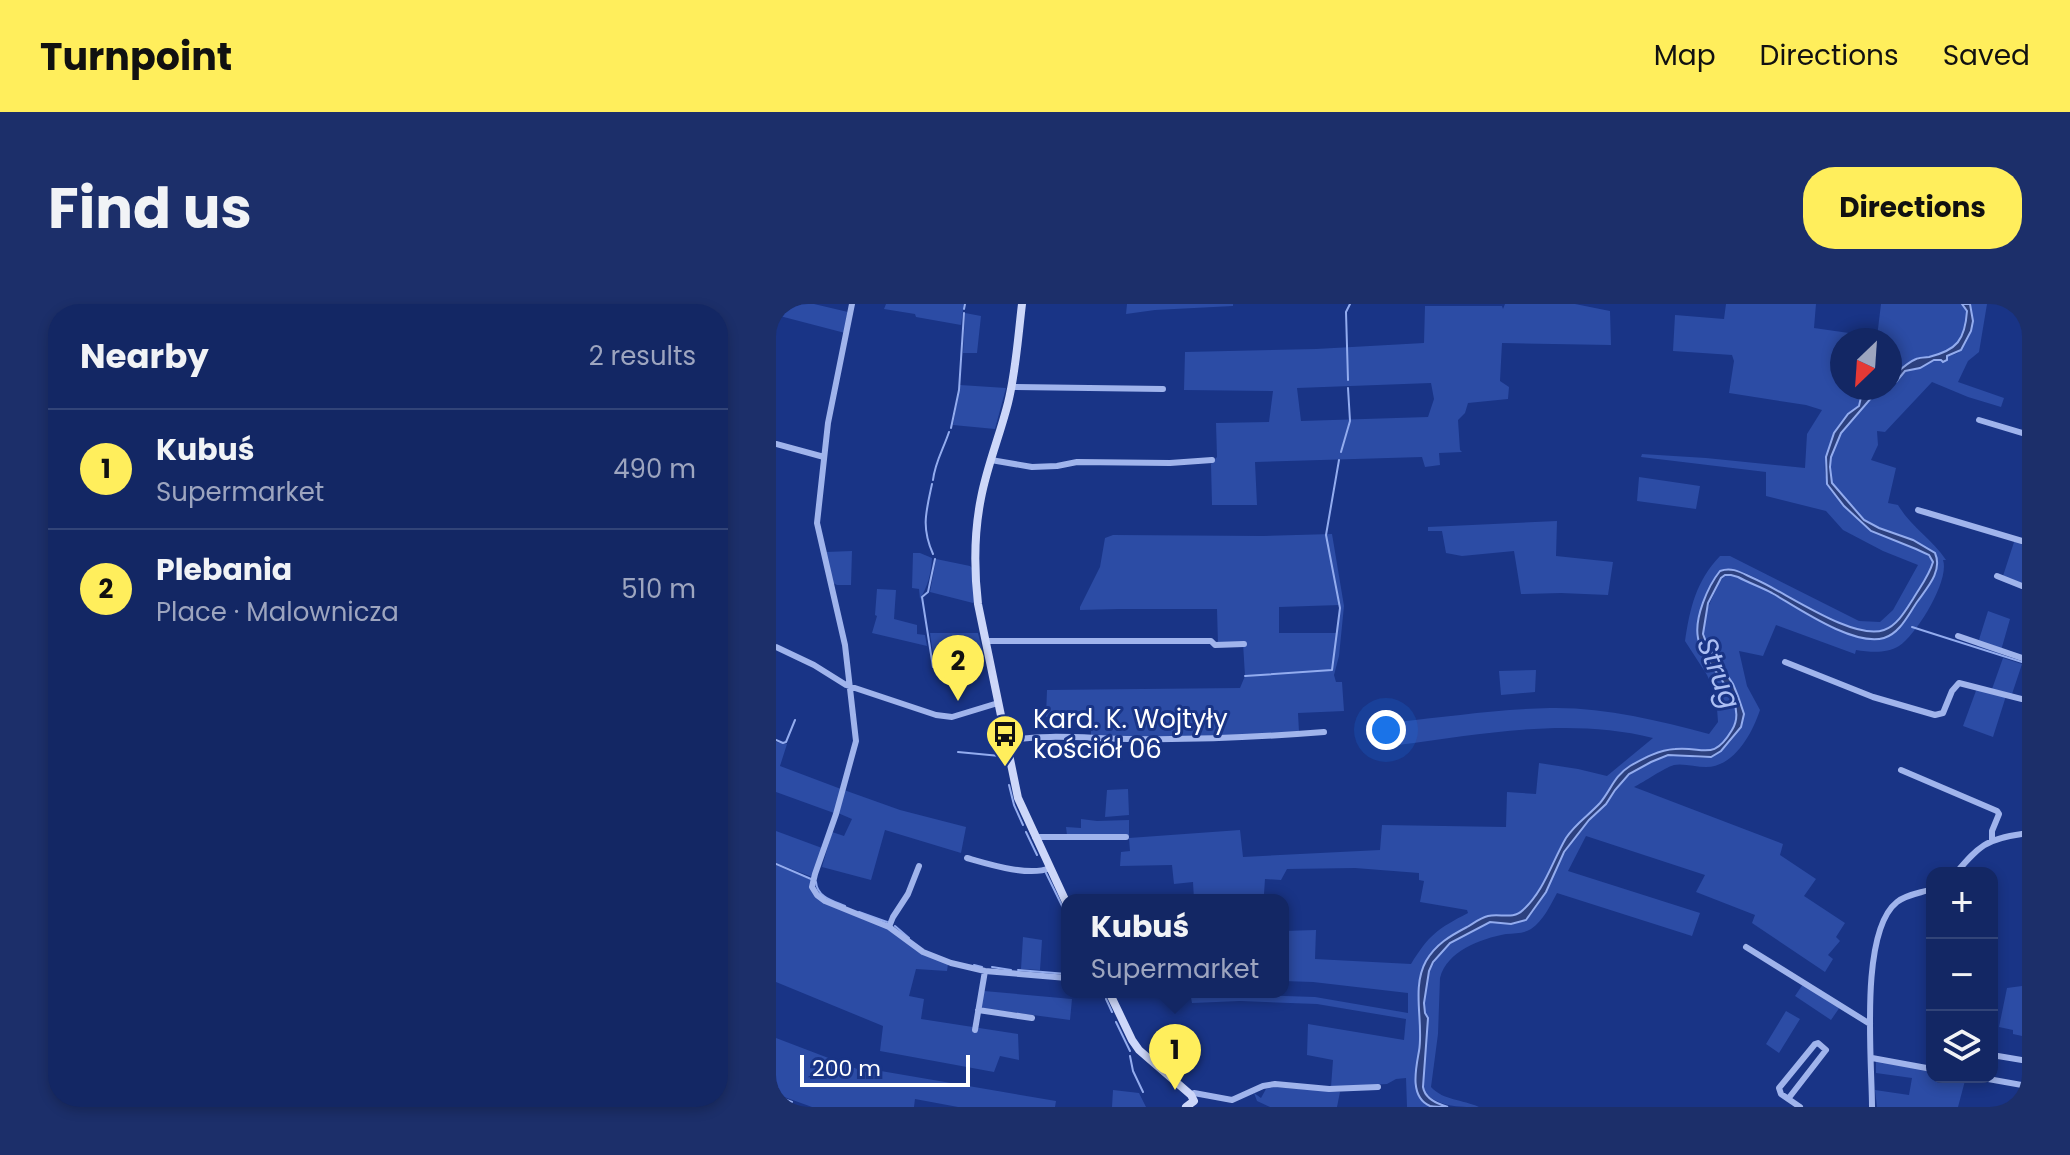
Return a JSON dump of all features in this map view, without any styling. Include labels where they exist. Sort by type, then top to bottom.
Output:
[{"type":"street","points":[[852,304],[828,423],[817,528],[845,645],[855,743],[812,887],[825,901],[889,927],[937,959],[985,971],[1061,977]]},
{"type":"street","points":[[1022,304],[1011,387],[981,498],[975,542],[977,590],[1020,804],[1062,894]]},
{"type":"street","points":[[1011,387],[1163,389]]},
{"type":"street","points":[[1979,420],[2022,433]]},
{"type":"street","points":[[776,444],[824,457]]},
{"type":"street","points":[[991,460],[1032,467],[1077,462],[1212,460]]},
{"type":"street","points":[[1918,510],[2022,541]]},
{"type":"street","points":[[1997,576],[2022,586]]},
{"type":"street","points":[[1958,636],[2022,658]]},
{"type":"street","points":[[986,641],[1211,641],[1215,645],[1244,644]]},
{"type":"street","points":[[776,647],[851,687],[910,708],[947,717],[998,703]]},
{"type":"street","points":[[1785,662],[1873,697],[1935,715],[1943,713],[1952,691],[1959,683],[2022,699]]},
{"type":"street","points":[[1006,741],[1060,737],[1198,740],[1324,732]]},
{"type":"street","points":[[1901,770],[1997,811],[1999,814],[1992,840]]},
{"type":"street","points":[[1961,867],[1982,845],[2022,834]]},
{"type":"street","points":[[1035,837],[1126,837]]},
{"type":"street","points":[[967,858],[1027,870],[1050,868]]},
{"type":"street","points":[[889,927],[908,894],[919,866]]},
{"type":"street","points":[[1872,1107],[1870,978],[1883,923],[1898,901],[1926,891]]},
{"type":"street","points":[[1746,947],[1870,1024]]},
{"type":"street","points":[[975,1030],[985,971]]},
{"type":"street","points":[[1112,998],[1139,1050],[1192,1102]]},
{"type":"street","points":[[978,1010],[1032,1018]]},
{"type":"street","points":[[1788,1099],[1826,1050],[1818,1043],[1779,1088],[1779,1092],[1788,1099],[1800,1107]]},
{"type":"street","points":[[1998,1056],[2022,1060]]},
{"type":"street","points":[[1872,1058],[1926,1068]]},
{"type":"street","points":[[1998,1081],[2022,1085]]},
{"type":"street","points":[[1192,1102],[1194,1093],[1232,1100],[1275,1084],[1329,1089],[1378,1087]]},
{"type":"shaded area","points":[[776,304],[814,304],[848,312],[845,333],[776,315]]},
{"type":"shaded area","points":[[886,304],[964,304],[961,325],[884,309]]},
{"type":"shaded area","points":[[1127,304],[1233,304],[1233,306],[1126,314]]},
{"type":"shaded area","points":[[1505,304],[1575,304],[1610,311],[1611,345],[1502,343],[1500,381],[1509,387],[1508,399],[1468,403],[1465,413],[1458,420],[1462,452],[1439,453],[1440,465],[1425,467],[1422,457],[1255,462],[1257,505],[1212,505],[1211,464],[1217,457],[1216,423],[1269,422],[1273,391],[1184,390],[1185,352],[1424,343],[1425,306],[1502,306],[1503,309]],"holes":[[[1431,383],[1434,399],[1428,417],[1301,421],[1297,388]]]},
{"type":"shaded area","points":[[1726,304],[1816,304],[1814,328],[1830,330],[1830,400],[1862,400],[1834,433],[1826,459],[1826,478],[1835,494],[1869,529],[1928,556],[1933,562],[1927,577],[1893,625],[1869,632],[1832,620],[1754,577],[1739,571],[1720,571],[1698,633],[1707,658],[1736,706],[1737,719],[1732,731],[1713,750],[1661,752],[1637,761],[1624,770],[1595,809],[1569,834],[1541,888],[1522,911],[1513,915],[1487,917],[1471,924],[1447,937],[1432,953],[1423,969],[1420,987],[1420,1041],[1415,1077],[1419,1095],[1432,1107],[1407,1107],[1406,1078],[1387,1084],[1331,1087],[1333,1060],[1307,1055],[1308,1024],[1404,1040],[1406,1019],[1317,1004],[1192,1003],[1191,998],[1315,997],[1408,1013],[1408,993],[1289,981],[1289,931],[1316,930],[1315,959],[1411,964],[1435,934],[1468,913],[1467,910],[1420,902],[1424,881],[1419,880],[1419,873],[1355,868],[1287,869],[1281,880],[1265,879],[1264,894],[1194,894],[1193,882],[1174,884],[1172,865],[1120,866],[1121,852],[1130,851],[1129,838],[1240,830],[1243,857],[1380,850],[1382,825],[1506,827],[1507,792],[1536,794],[1539,763],[1607,776],[1653,738],[1621,732],[1558,728],[1493,732],[1398,745],[1395,722],[1511,710],[1570,708],[1630,715],[1709,734],[1718,722],[1716,695],[1685,641],[1695,596],[1705,575],[1720,556],[1730,556],[1859,621],[1880,622],[1893,610],[1918,565],[1843,530],[1826,511],[1766,496],[1766,472],[1641,457],[1642,454],[1706,458],[1805,468],[1807,434],[1822,410],[1729,393],[1734,361],[1732,355],[1673,351],[1675,315],[1724,319]]},
{"type":"shaded area","points":[[1881,304],[1962,304],[1967,311],[1958,342],[1939,354],[1912,361],[1902,368],[1902,328],[1878,328]]},
{"type":"shaded area","points":[[1970,304],[1987,304],[1979,352],[1968,361],[1958,382],[2004,398],[2001,407],[1932,382],[1885,432],[1877,431],[1878,445],[1871,460],[1896,468],[1888,503],[1898,505],[1946,560],[1943,560],[1942,580],[1937,593],[1923,619],[1894,649],[1872,652],[1856,650],[1855,654],[1776,625],[1763,656],[1739,651],[1747,686],[1760,710],[1740,748],[1716,766],[1674,765],[1634,787],[1783,844],[1780,855],[1816,879],[1804,896],[1845,923],[1836,937],[1840,941],[1828,955],[1833,959],[1825,972],[1752,923],[1755,915],[1696,892],[1705,875],[1586,836],[1568,871],[1700,913],[1692,936],[1557,893],[1543,918],[1531,929],[1496,936],[1466,948],[1450,960],[1440,978],[1438,1034],[1431,1087],[1447,1097],[1479,1107],[1449,1105],[1431,1098],[1424,1093],[1428,1019],[1423,999],[1432,967],[1444,949],[1456,939],[1487,924],[1516,923],[1529,917],[1571,843],[1631,774],[1653,760],[1668,755],[1712,756],[1727,745],[1738,731],[1742,720],[1740,698],[1703,635],[1708,609],[1723,578],[1729,575],[1738,577],[1857,637],[1884,638],[1901,626],[1914,608],[1932,579],[1938,559],[1901,535],[1864,520],[1832,483],[1831,457],[1841,433],[1869,400],[1902,400],[1902,375],[1905,371],[1958,353],[1971,331]]},
{"type":"shaded area","points":[[965,313],[981,316],[977,353],[963,353]]},
{"type":"shaded area","points":[[960,385],[1006,388],[995,429],[953,425]]},
{"type":"shaded area","points":[[1639,477],[1700,486],[1696,509],[1637,501]]},
{"type":"shaded area","points":[[1557,521],[1556,556],[1613,562],[1608,595],[1521,594],[1514,551],[1462,556],[1446,553],[1442,531],[1428,531],[1428,527]]},
{"type":"shaded area","points":[[1332,534],[1344,606],[1334,675],[1336,682],[1342,682],[1344,711],[1298,713],[1299,732],[1223,737],[1091,737],[1091,717],[1046,717],[1047,690],[1240,688],[1245,676],[1243,643],[1218,644],[1217,609],[1080,610],[1080,607],[1100,567],[1105,538],[1113,535]],"holes":[[[1340,605],[1337,633],[1279,633],[1279,607]]]},
{"type":"shaded area","points":[[2015,539],[2022,542],[2022,583],[2003,576]]},
{"type":"shaded area","points":[[852,551],[851,585],[833,583],[826,552]]},
{"type":"shaded area","points":[[913,553],[932,558],[929,580],[920,599],[919,589],[912,588]]},
{"type":"shaded area","points":[[936,559],[972,568],[973,603],[930,592]]},
{"type":"shaded area","points":[[877,589],[896,590],[894,619],[917,625],[917,634],[925,635],[927,646],[872,633],[877,616]]},
{"type":"shaded area","points":[[1988,611],[2010,619],[2000,654],[1977,646]]},
{"type":"shaded area","points":[[930,633],[978,633],[983,653],[955,652],[957,671],[935,668]]},
{"type":"shaded area","points":[[2003,658],[2022,664],[2012,694],[1992,689]]},
{"type":"shaded area","points":[[1536,670],[1535,692],[1501,695],[1499,671]]},
{"type":"shaded area","points":[[1977,688],[2006,696],[1993,737],[1963,726]]},
{"type":"shaded area","points":[[776,742],[787,744],[780,766],[841,789],[834,813],[776,792]]},
{"type":"shaded area","points":[[1128,789],[1129,815],[1105,817],[1107,790]]},
{"type":"shaded area","points":[[844,790],[900,810],[966,827],[961,853],[885,830],[871,880],[822,867],[832,832],[844,836],[852,819],[838,813]]},
{"type":"shaded area","points":[[1081,819],[1129,820],[1129,835],[1067,835],[1066,827],[1081,828]]},
{"type":"shaded area","points":[[776,831],[822,848],[812,877],[776,863]]},
{"type":"shaded area","points":[[776,865],[811,880],[813,894],[886,928],[948,964],[947,971],[916,969],[909,996],[924,999],[921,1019],[1018,1034],[1019,1060],[1000,1056],[994,1072],[880,1051],[883,1026],[776,982]]},
{"type":"shaded area","points":[[1023,937],[1042,940],[1040,970],[1021,969]]},
{"type":"shaded area","points":[[1803,984],[1840,1007],[1831,1020],[1795,996]]},
{"type":"shaded area","points":[[2022,986],[2022,1036],[1999,1027],[2007,988]]},
{"type":"shaded area","points":[[984,991],[1072,999],[1070,1020],[981,1008]]},
{"type":"shaded area","points":[[1786,1011],[1800,1019],[1779,1053],[1766,1044]]},
{"type":"shaded area","points":[[776,1038],[873,1075],[875,1070],[1056,1101],[1055,1107],[958,1107],[915,1099],[914,1107],[812,1107],[776,1094]]},
{"type":"shaded area","points":[[1876,1061],[1926,1070],[1926,1083],[1964,1083],[1958,1107],[1877,1107],[1875,1090],[1909,1095],[1912,1078],[1876,1073]]},
{"type":"shaded area","points":[[1266,1089],[1340,1092],[1337,1107],[1270,1107],[1257,1101],[1254,1093],[1261,1098]]},
{"type":"shaded area","points":[[1113,1090],[1139,1093],[1146,1107],[1112,1107]]},
{"type":"water","points":[[1962,304],[1970,304],[1973,321],[1961,350],[1947,356],[1943,362],[1934,360],[1902,375],[1902,369],[1909,363],[1953,347],[1964,329],[1967,311]]},
{"type":"water","name":"Strug","points":[[1860,400],[1869,400],[1841,433],[1831,457],[1832,483],[1864,520],[1913,540],[1935,553],[1937,566],[1929,585],[1895,632],[1884,638],[1872,639],[1842,632],[1738,577],[1725,575],[1721,578],[1708,603],[1703,634],[1738,696],[1744,714],[1741,727],[1721,751],[1711,757],[1668,755],[1629,774],[1564,852],[1546,892],[1526,920],[1511,924],[1490,922],[1450,943],[1433,962],[1424,1003],[1428,1018],[1423,1087],[1429,1098],[1448,1107],[1430,1106],[1423,1102],[1416,1089],[1420,1040],[1419,983],[1430,955],[1449,937],[1482,918],[1515,915],[1523,910],[1542,885],[1570,833],[1630,766],[1663,751],[1713,749],[1732,730],[1736,718],[1731,695],[1702,649],[1697,630],[1703,603],[1720,571],[1738,571],[1819,614],[1871,632],[1889,628],[1897,621],[1924,581],[1933,562],[1929,555],[1871,531],[1844,506],[1827,484],[1826,457],[1834,433],[1848,414],[1859,406]]},
{"type":"waterway","points":[[964,309],[965,304]]},
{"type":"waterway","points":[[1348,380],[1346,312],[1350,304]]},
{"type":"waterway","points":[[951,428],[959,390],[964,313]]},
{"type":"waterway","points":[[1341,452],[1350,421],[1348,388]]},
{"type":"waterway","points":[[933,480],[949,432]]},
{"type":"waterway","points":[[1245,676],[1332,670],[1340,608],[1326,535],[1339,460]]},
{"type":"waterway","points":[[932,484],[926,527],[933,554]]},
{"type":"waterway","points":[[933,667],[922,597],[928,592],[935,559]]},
{"type":"waterway","points":[[1912,627],[2022,662]]},
{"type":"waterway","points":[[776,740],[786,742],[795,720]]},
{"type":"waterway","points":[[958,752],[1000,756]]},
{"type":"waterway","points":[[1009,785],[1023,825]]},
{"type":"waterway","points":[[1026,832],[1037,855]]},
{"type":"waterway","points":[[776,864],[811,879]]},
{"type":"waterway","points":[[1046,873],[1061,904]]},
{"type":"waterway","points":[[816,882],[822,895],[845,906]]},
{"type":"waterway","points":[[859,912],[887,922]]},
{"type":"waterway","points":[[895,926],[909,938]]},
{"type":"waterway","points":[[974,965],[982,967]]},
{"type":"waterway","points":[[992,967],[1011,970]]},
{"type":"waterway","points":[[1018,970],[1061,974]]},
{"type":"waterway","points":[[1106,999],[1112,1012]]},
{"type":"waterway","points":[[1116,1022],[1130,1051]]},
{"type":"waterway","points":[[1130,1056],[1143,1092]]},
{"type":"waterway","points":[[776,1096],[792,1102]]},
{"type":"place","name":"Plebania","points":[[958,701]]},
{"type":"place","name":"Kard. K. Wojtyły kościół 06","points":[[1005,768]]},
{"type":"place","name":"Kubuś","points":[[1175,1090]]}]
